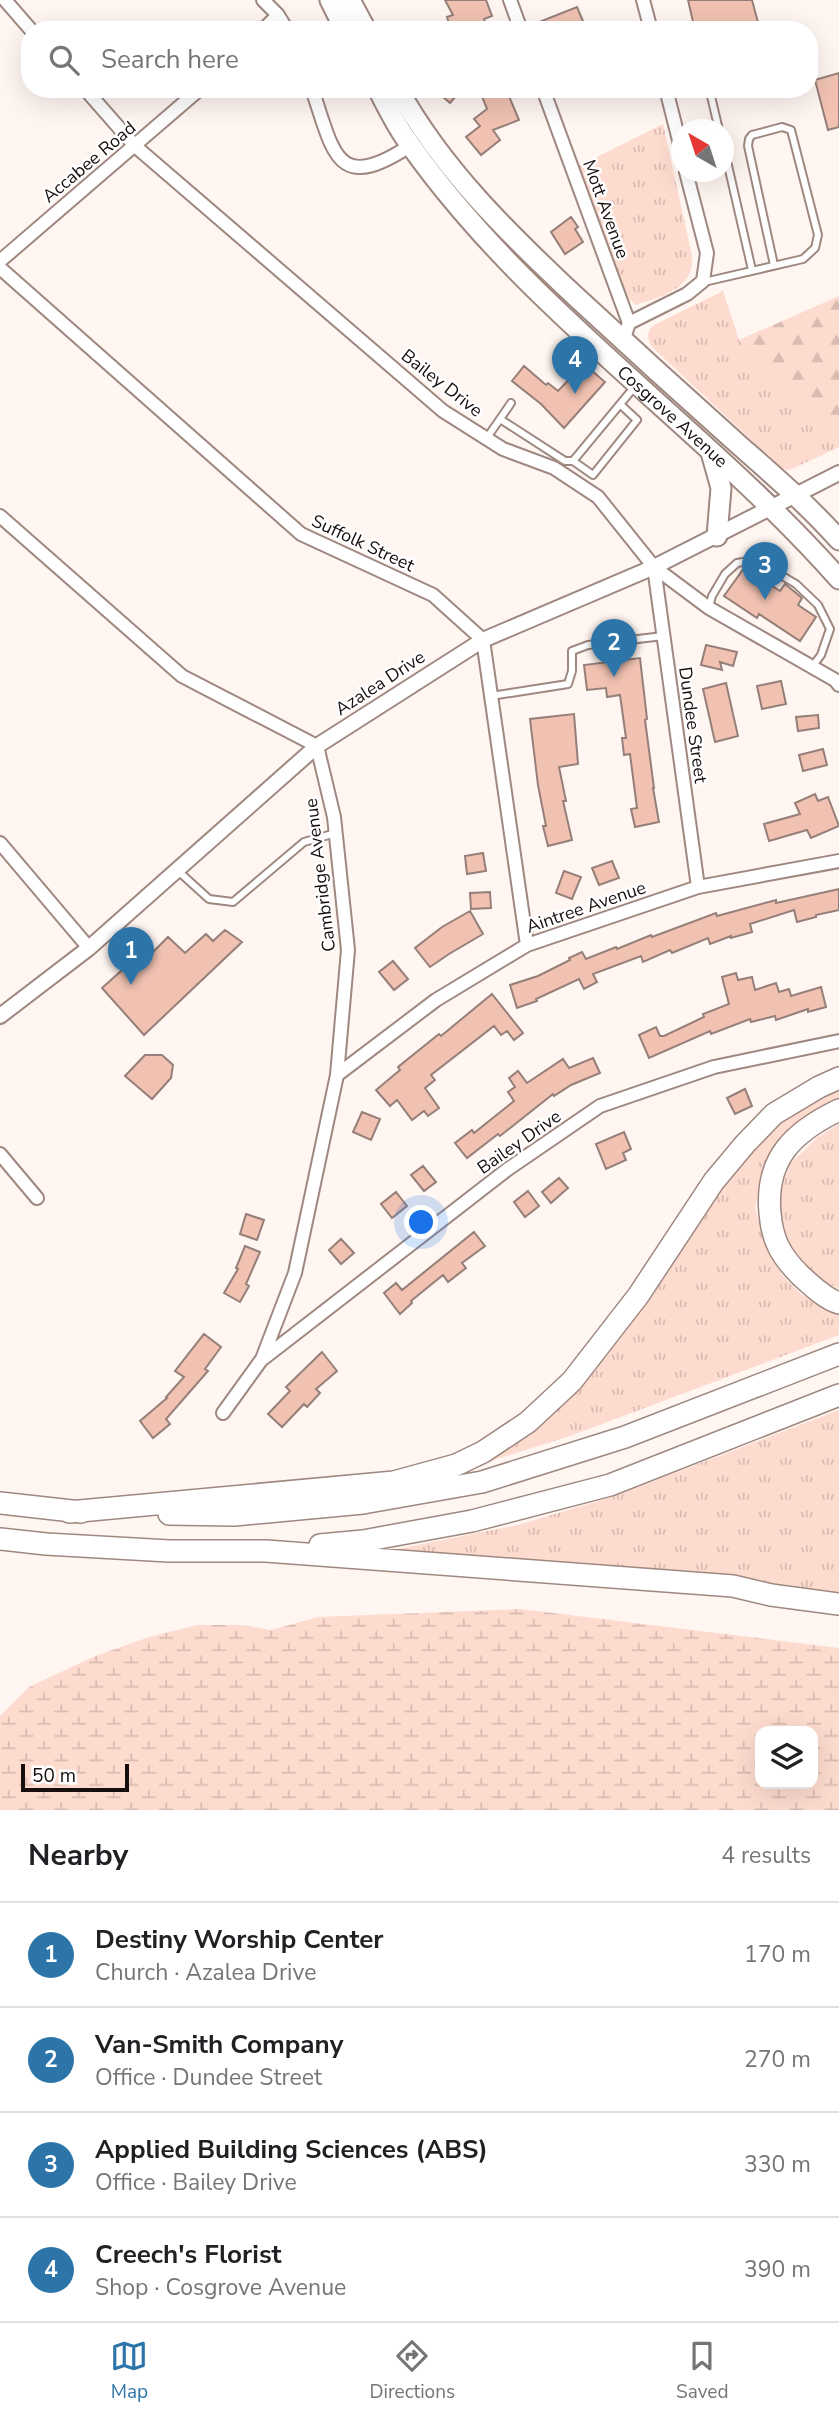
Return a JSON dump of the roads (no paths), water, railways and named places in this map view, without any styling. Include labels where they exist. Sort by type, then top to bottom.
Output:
[{"type":"highway","points":[[69,1512],[394,1482],[456,1465],[484,1452],[528,1422],[572,1381],[638,1296],[714,1181],[745,1144],[774,1114],[839,1078]]},
{"type":"highway","points":[[839,1110],[813,1123],[789,1144],[773,1168],[769,1198],[772,1230],[784,1259],[832,1301],[839,1303]]},
{"type":"highway","points":[[0,1503],[69,1512],[234,1516],[363,1503],[482,1482],[625,1437],[839,1354]]},
{"type":"highway","points":[[266,1551],[363,1541],[472,1521],[610,1485],[839,1395]]},
{"type":"highway","points":[[0,1539],[169,1550],[266,1551],[733,1586],[771,1595],[839,1604]]},
{"type":"main road","points":[[330,0],[340,21]]},
{"type":"main road","points":[[350,0],[361,21]]},
{"type":"main road","name":"Cosgrove Avenue","points":[[383,98],[411,145],[462,213],[515,269],[771,508],[839,579]]},
{"type":"main road","name":"Cosgrove Avenue","points":[[403,98],[413,116],[470,191],[520,244],[626,332],[839,540]]},
{"type":"main road","points":[[710,452],[721,488],[717,536]]},
{"type":"street","points":[[5,0],[24,21]]},
{"type":"street","points":[[263,0],[282,21]]},
{"type":"street","points":[[510,0],[518,21]]},
{"type":"street","points":[[643,0],[649,21]]},
{"type":"street","points":[[272,21],[278,15]]},
{"type":"street","name":"Bailey Drive","points":[[93,98],[135,146],[443,411],[503,449],[554,468],[598,497],[654,567],[709,608],[835,680],[839,685]]},
{"type":"street","name":"Accabee Road","points":[[0,261],[190,98]]},
{"type":"street","points":[[315,98],[332,148],[345,163],[361,168],[374,166],[411,145]]},
{"type":"street","name":"Mott Avenue","points":[[546,98],[626,332]]},
{"type":"street","points":[[668,98],[673,119]]},
{"type":"street","points":[[626,332],[702,282],[707,253],[689,182]]},
{"type":"street","name":"Suffolk Street","points":[[0,268],[302,534],[433,595],[484,640]]},
{"type":"street","name":"Azalea Drive","points":[[0,1016],[89,948],[317,747],[484,640],[654,567],[839,473]]},
{"type":"street","points":[[0,516],[181,676],[317,747]]},
{"type":"street","name":"Dundee Street","points":[[654,567],[698,887]]},
{"type":"street","points":[[484,640],[527,945]]},
{"type":"street","name":"Cambridge Avenue","points":[[223,1413],[262,1359],[295,1273],[337,1075],[348,950],[334,817],[317,747]]},
{"type":"street","points":[[0,843],[89,948]]},
{"type":"street","name":"Aintree Avenue","points":[[337,1075],[436,1000],[527,945],[698,887],[839,861]]},
{"type":"street","name":"Bailey Drive","points":[[262,1359],[508,1169],[600,1106],[714,1067],[839,1041]]},
{"type":"street","points":[[0,1154],[37,1198]]},
{"type":"lane","points":[[711,98],[716,119]]},
{"type":"lane","points":[[702,282],[803,259],[815,248],[818,235],[791,130],[782,127],[752,135],[748,139],[774,265]]},
{"type":"lane","points":[[731,182],[752,270]]},
{"type":"lane","points":[[573,461],[637,384]]},
{"type":"lane","points":[[486,439],[511,403]]},
{"type":"lane","points":[[586,489],[593,475],[637,420],[621,405]]},
{"type":"lane","points":[[500,419],[565,461],[573,461],[593,475]]},
{"type":"lane","points":[[709,608],[712,596],[725,574],[737,563],[755,560],[796,584],[818,605],[830,629],[821,655],[812,667]]},
{"type":"lane","points":[[491,695],[568,684],[572,671],[572,652],[588,646],[663,636]]},
{"type":"lane","points":[[177,870],[209,899],[233,902],[304,842],[335,834]]},
{"type":"place","name":"Creech's Florist","points":[[575,394]]},
{"type":"place","name":"Applied Building Sciences (ABS)","points":[[765,600]]},
{"type":"place","name":"Van-Smith Company","points":[[614,677]]},
{"type":"place","name":"Destiny Worship Center","points":[[131,985]]}]
